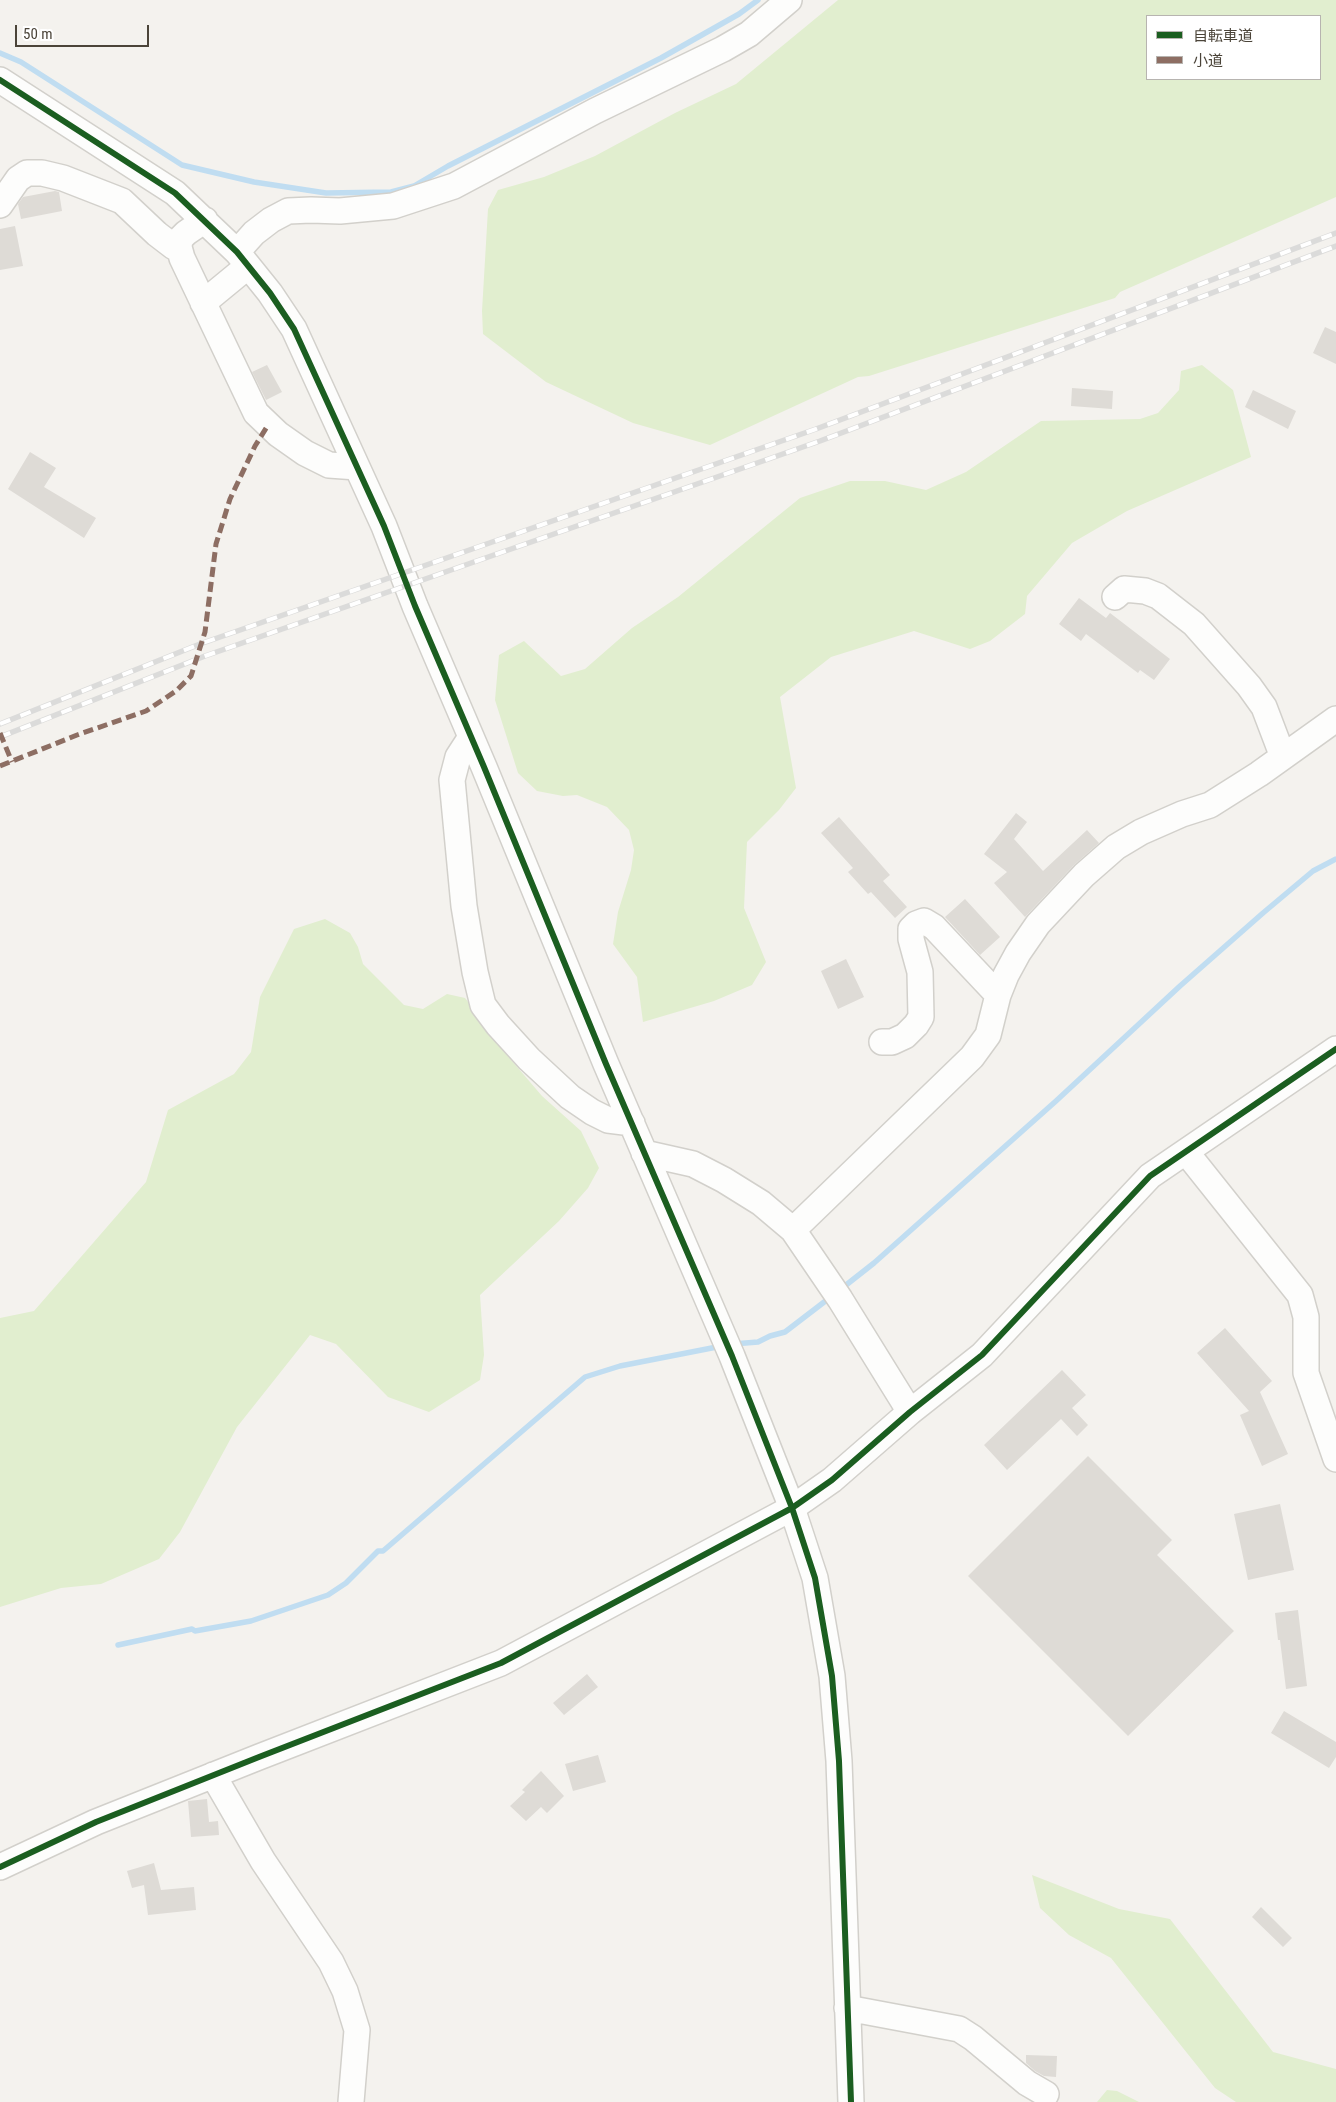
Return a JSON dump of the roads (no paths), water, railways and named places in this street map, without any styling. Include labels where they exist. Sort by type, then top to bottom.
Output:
[{"type":"street","points":[[203,303],[242,259],[254,234],[271,220],[288,212],[311,210],[340,211],[393,206],[454,186],[595,111],[723,49],[749,34],[789,0]]},
{"type":"street","points":[[3,87],[149,175],[175,193],[205,220],[242,259],[270,293],[294,329],[384,526],[414,606],[644,1153],[732,1356],[792,1508],[815,1578],[832,1676],[839,1761],[851,2102]]},
{"type":"street","points":[[0,205],[18,180],[28,173],[42,173],[63,178],[122,201],[157,234],[174,247],[179,247]]},
{"type":"street","points":[[205,220],[186,232],[180,240],[179,247],[184,263],[256,413],[278,434],[304,453],[329,465],[356,467]]},
{"type":"street","points":[[1115,597],[1124,589],[1145,591],[1158,596],[1194,624],[1249,686],[1264,707],[1283,757]]},
{"type":"street","points":[[792,1230],[972,1057],[988,1035],[998,995],[1006,974],[1038,924],[1084,875],[1116,846],[1141,832],[1210,804],[1259,774],[1336,719]]},
{"type":"street","points":[[471,738],[458,757],[452,780],[464,906],[475,972],[483,1005],[498,1025],[529,1059],[570,1097],[608,1120],[632,1123]]},
{"type":"street","points":[[882,1042],[892,1042],[905,1036],[921,1017],[920,972],[911,939],[911,930],[916,924],[924,921],[934,926],[998,995]]},
{"type":"street","points":[[0,1867],[96,1822],[501,1663],[792,1508],[832,1480],[910,1412],[982,1355],[1150,1176],[1336,1049]]},
{"type":"street","points":[[1186,1152],[1300,1295],[1306,1317],[1306,1373],[1336,1459]]},
{"type":"street","points":[[644,1153],[692,1164],[724,1180],[761,1203],[792,1230],[840,1299],[910,1412]]},
{"type":"street","points":[[213,1775],[262,1861],[331,1962],[346,1991],[357,2030],[351,2102]]},
{"type":"street","points":[[847,2008],[959,2029],[974,2038],[1027,2083],[1046,2094]]},
{"type":"waterway","points":[[0,53],[21,62],[182,165],[254,182],[326,193],[391,192],[414,186],[448,166],[661,58],[739,14],[758,0]]},
{"type":"waterway","points":[[841,1289],[874,1263],[1056,1101],[1180,986],[1263,913],[1313,871],[1336,859]]},
{"type":"waterway","points":[[733,1344],[758,1342],[785,1332],[832,1296]]},
{"type":"waterway","points":[[118,1645],[192,1629],[195,1631],[251,1621],[328,1595],[346,1583],[378,1551],[383,1551],[585,1377],[620,1366],[722,1346]]},
{"type":"railway","points":[[0,724],[200,644],[816,429],[1336,233]]},
{"type":"railway","points":[[0,737],[205,656],[820,441],[1336,246]]}]
